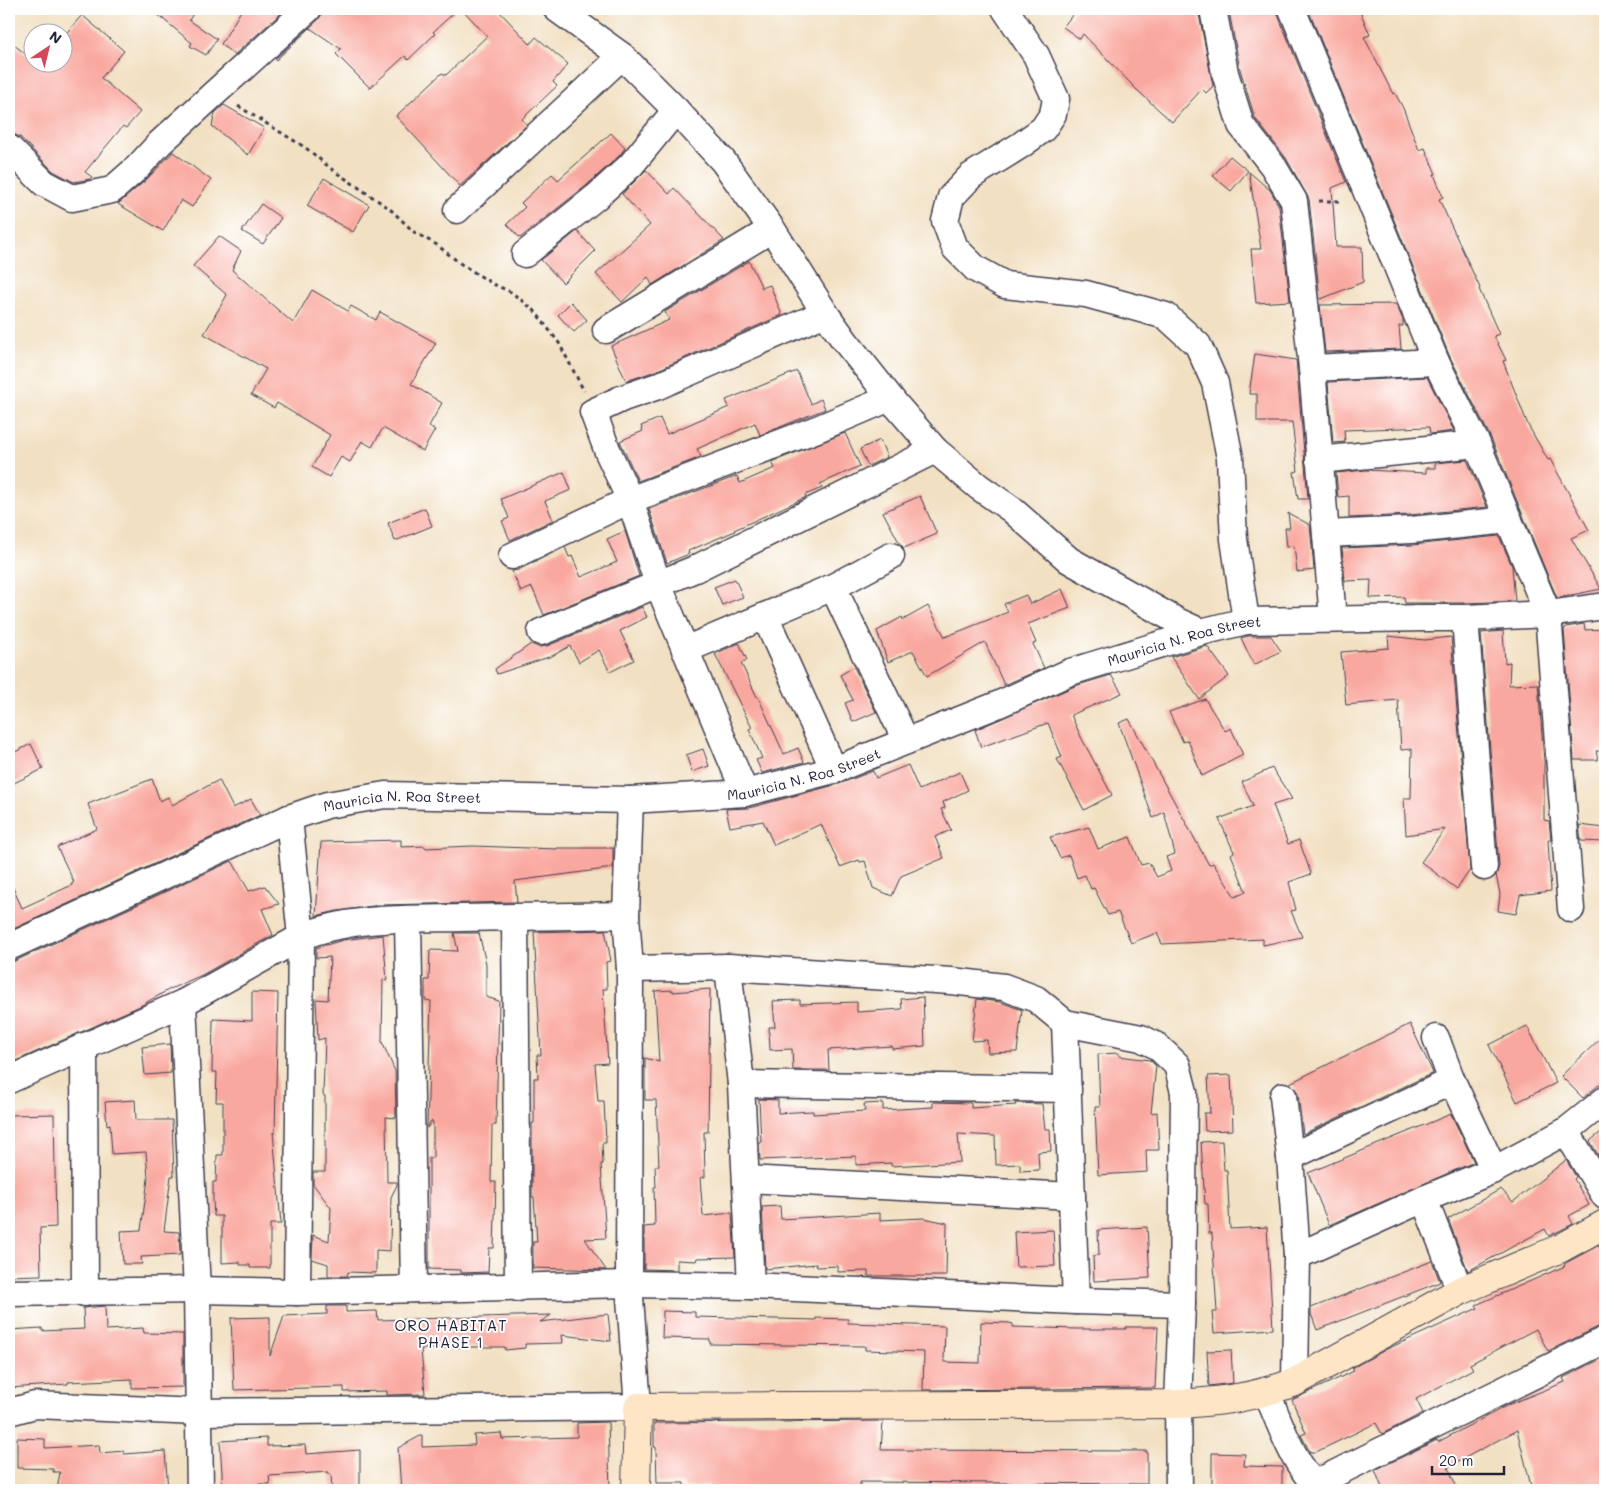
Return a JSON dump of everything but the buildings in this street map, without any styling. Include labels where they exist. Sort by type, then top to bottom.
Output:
[{"type":"street","points":[[9,148],[44,183],[72,198],[112,190],[137,168],[160,143],[308,9]]},
{"type":"street","points":[[557,9],[622,56],[723,161],[772,229],[825,314],[890,398],[935,450],[979,487],[1011,509],[1069,560],[1176,621],[1201,632]]},
{"type":"street","points":[[1004,9],[1036,55],[1056,99],[1053,114],[1043,129],[971,176],[951,197],[945,221],[955,248],[976,269],[1005,285],[1086,294],[1166,316],[1198,345],[1215,384],[1230,458],[1234,539],[1246,621]]},
{"type":"street","points":[[1213,9],[1225,72],[1241,125],[1273,166],[1294,201],[1312,368],[1333,619]]},
{"type":"street","points":[[1292,9],[1436,362],[1478,444],[1548,614],[1571,909]]},
{"type":"street","points":[[457,210],[622,56]]},
{"type":"street","points":[[526,254],[596,197],[631,165],[676,110]]},
{"type":"street","points":[[606,330],[772,229]]},
{"type":"street","points":[[745,793],[658,584],[630,500],[608,452],[593,412],[825,314]]},
{"type":"street","points":[[1312,368],[1436,362]]},
{"type":"street","points":[[512,556],[630,500],[817,429],[890,398]]},
{"type":"street","points":[[1319,460],[1478,444]]},
{"type":"street","points":[[541,632],[695,569],[935,450]]},
{"type":"street","points":[[1326,534],[1411,530],[1509,520]]},
{"type":"street","points":[[685,650],[833,587],[891,556]]},
{"type":"street","points":[[833,587],[906,740]]},
{"type":"street","name":"Mauricia N. Roa Street","points":[[9,947],[289,818],[327,805],[385,795],[630,800],[745,793],[834,770],[906,740],[997,706],[1070,672],[1201,632],[1246,621],[1465,618],[1548,614],[1605,606]]},
{"type":"street","points":[[765,616],[834,770]]},
{"type":"street","points":[[1465,618],[1484,867]]},
{"type":"street","points":[[630,800],[626,915],[630,968],[629,1284],[638,1407],[636,1490]]},
{"type":"street","points":[[289,818],[301,937],[297,1292]]},
{"type":"street","points":[[9,1080],[183,1002],[317,930],[344,923],[408,919],[626,915]]},
{"type":"street","points":[[515,917],[518,1288]]},
{"type":"street","points":[[408,919],[414,1289]]},
{"type":"street","points":[[630,968],[728,967],[951,981],[1004,987],[1036,999],[1065,1023],[1141,1038],[1157,1046],[1177,1065],[1184,1092],[1182,1304],[1178,1404],[1179,1490]]},
{"type":"street","points":[[728,967],[741,1084],[751,1286]]},
{"type":"street","points":[[183,1002],[197,1290],[200,1490]]},
{"type":"street","points":[[1065,1023],[1076,1301]]},
{"type":"street","points":[[1436,1038],[1452,1081],[1494,1170]]},
{"type":"street","points":[[84,1046],[85,1293]]},
{"type":"street","points":[[1290,1158],[1452,1081]]},
{"type":"street","points":[[741,1084],[1068,1089]]},
{"type":"street","points":[[1283,1096],[1290,1158],[1297,1256],[1295,1382]]},
{"type":"street","points":[[1297,1256],[1424,1198],[1494,1170],[1566,1131],[1605,1100]]},
{"type":"street","points":[[1566,1131],[1605,1196]]},
{"type":"street","points":[[746,1179],[1072,1196]]},
{"type":"street","points":[[1424,1198],[1460,1291]]},
{"type":"street","points":[[9,1412],[35,1405],[198,1412],[1178,1404],[1227,1401],[1267,1393],[1295,1382],[1460,1291],[1560,1248],[1605,1224]]},
{"type":"street","points":[[9,1294],[197,1290],[297,1292],[629,1284],[751,1286],[1182,1304]]},
{"type":"street","points":[[1267,1393],[1290,1448],[1306,1476],[1317,1487],[1605,1340]]},
{"type":"path","points":[[217,91],[306,148],[334,171],[389,208],[414,232],[437,245],[461,264],[493,284],[512,292],[534,310],[559,343],[582,384],[593,412]]},
{"type":"path","points":[[1294,201],[1369,200]]},
{"type":"district","name":"ORO HABITAT PHASE 1","points":[[451,1334]]}]
